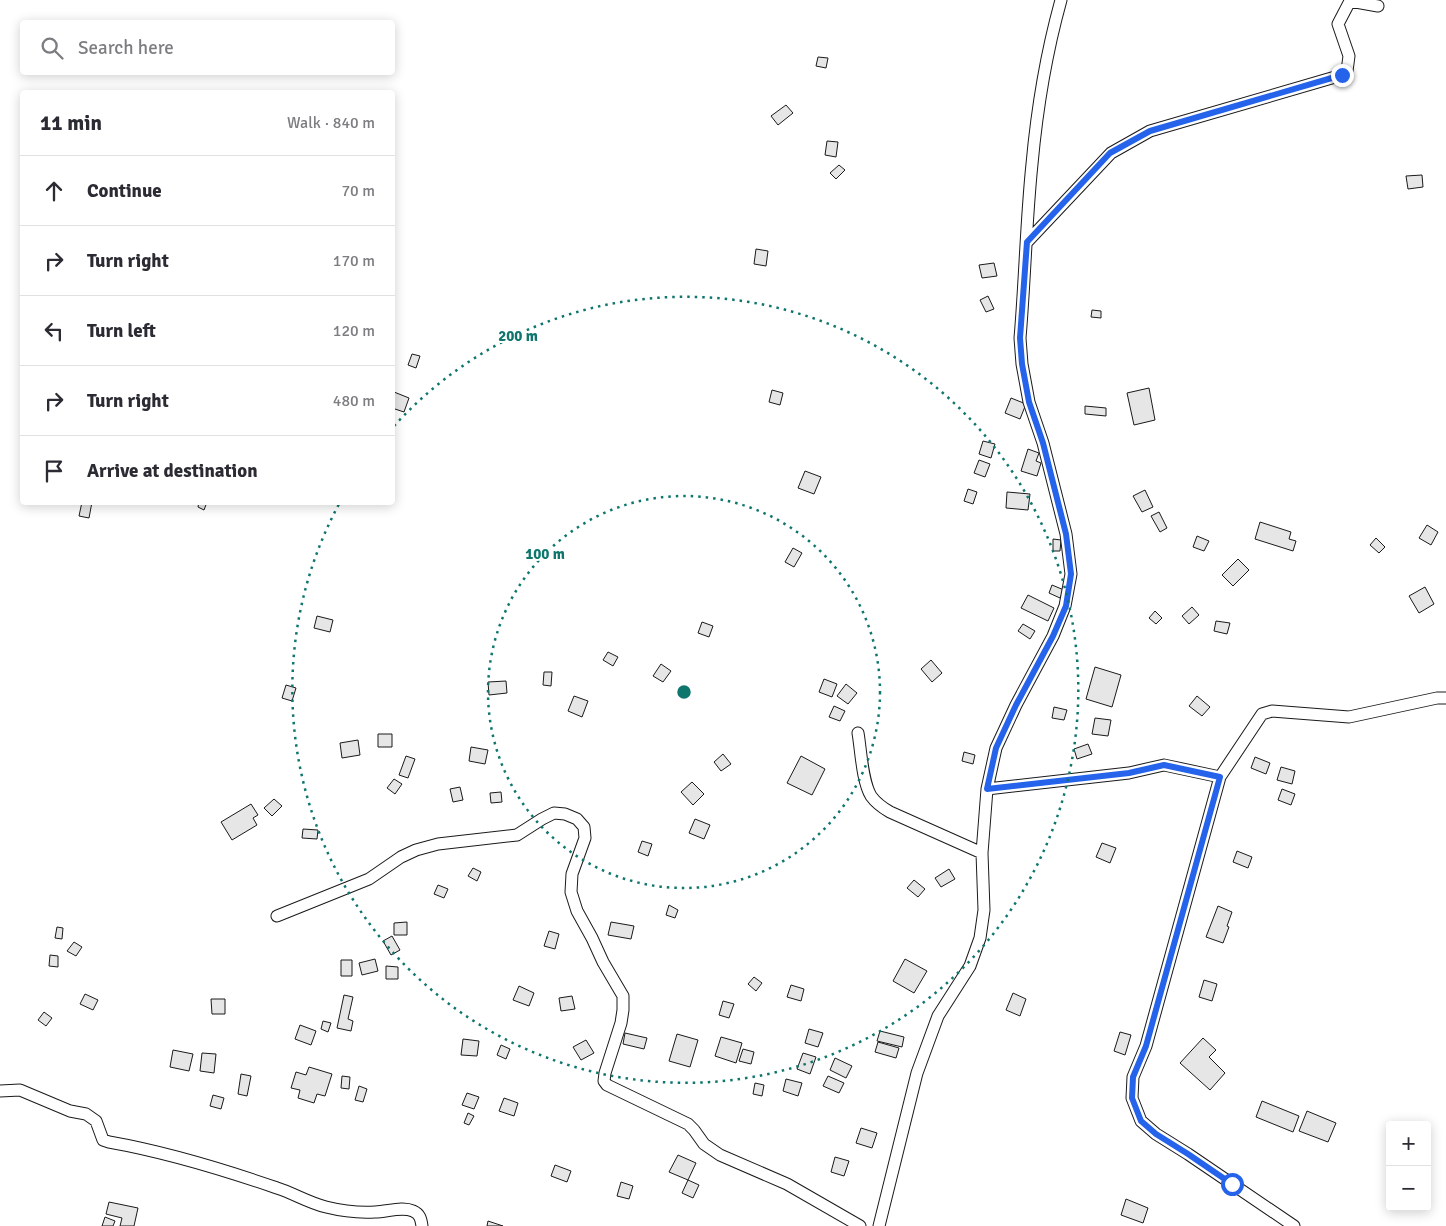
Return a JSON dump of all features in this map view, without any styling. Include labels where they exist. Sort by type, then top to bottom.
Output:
[{"type":"street","points":[[879,1226],[917,1073],[938,1016],[970,966],[980,938],[984,910],[982,853],[987,789],[996,748],[1016,705],[1053,636],[1066,606],[1071,574],[1066,534],[1043,443],[1029,402],[1022,364],[1020,338],[1031,166],[1051,38],[1061,0]]},
{"type":"street","points":[[1027,242],[1110,153],[1150,131],[1342,75],[1347,71],[1350,56],[1338,24],[1350,1],[1378,6]]},
{"type":"street","points":[[1294,1226],[1156,1134],[1141,1121],[1132,1098],[1133,1077],[1146,1046],[1220,777],[1262,714],[1272,711],[1349,717],[1438,698],[1446,698]]},
{"type":"street","points":[[858,732],[864,775],[871,796],[880,806],[982,853]]},
{"type":"street","points":[[987,789],[1129,773],[1164,765],[1220,777]]},
{"type":"street","points":[[277,916],[369,879],[401,857],[416,850],[438,844],[517,834],[554,814],[565,814],[576,819],[584,827],[586,838],[572,874],[571,892],[577,911],[622,996],[623,1010],[621,1023],[604,1081],[607,1085],[688,1124],[704,1144],[720,1155],[787,1184],[860,1226]]},
{"type":"street","points":[[0,1091],[20,1090],[70,1111],[86,1114],[96,1121],[103,1140],[109,1142],[198,1163],[278,1188],[325,1207],[358,1212],[408,1209],[420,1216],[422,1226]]},
{"type":"building","points":[[818,57],[828,58],[826,68],[816,66]]},
{"type":"building","points":[[786,105],[793,113],[778,125],[771,116]]},
{"type":"building","points":[[827,141],[838,142],[836,157],[825,155]]},
{"type":"building","points":[[839,165],[845,170],[836,179],[830,173]]},
{"type":"building","points":[[1422,175],[1423,187],[1408,189],[1406,176]]},
{"type":"building","points":[[756,249],[768,251],[766,266],[754,264]]},
{"type":"building","points":[[994,263],[997,276],[982,278],[979,265]]},
{"type":"building","points":[[988,296],[994,309],[986,312],[980,300]]},
{"type":"building","points":[[1092,310],[1101,311],[1101,318],[1091,317]]},
{"type":"building","points":[[412,354],[420,356],[416,368],[408,365]]},
{"type":"building","points":[[1149,388],[1155,420],[1134,425],[1127,393]]},
{"type":"building","points":[[772,390],[783,393],[780,405],[769,402]]},
{"type":"building","points":[[395,392],[409,398],[404,412],[395,409]]},
{"type":"building","points":[[1011,398],[1026,404],[1020,419],[1005,413]]},
{"type":"building","points":[[1085,406],[1106,408],[1106,416],[1085,414]]},
{"type":"building","points":[[983,441],[995,444],[991,458],[979,454]]},
{"type":"building","points":[[1028,449],[1039,453],[1036,461],[1041,463],[1037,476],[1021,471]]},
{"type":"building","points":[[979,460],[990,464],[985,477],[974,473]]},
{"type":"building","points":[[805,471],[821,477],[814,494],[798,488]]},
{"type":"building","points":[[968,489],[977,492],[973,504],[964,501]]},
{"type":"building","points":[[1145,490],[1153,507],[1142,512],[1133,496]]},
{"type":"building","points":[[1007,492],[1030,494],[1028,510],[1006,508]]},
{"type":"building","points":[[81,505],[91,505],[89,518],[79,516]]},
{"type":"building","points":[[198,505],[206,505],[204,510],[198,507]]},
{"type":"building","points":[[1159,512],[1167,528],[1160,532],[1151,516]]},
{"type":"building","points":[[1260,522],[1291,532],[1289,539],[1296,541],[1293,551],[1255,539]]},
{"type":"building","points":[[1427,525],[1438,532],[1431,545],[1419,538]]},
{"type":"building","points":[[1197,536],[1209,541],[1204,551],[1193,547]]},
{"type":"building","points":[[1376,538],[1385,547],[1379,553],[1370,545]]},
{"type":"building","points":[[1053,539],[1061,540],[1060,551],[1053,551]]},
{"type":"building","points":[[793,548],[802,553],[794,567],[785,562]]},
{"type":"building","points":[[1238,559],[1249,570],[1233,586],[1222,575]]},
{"type":"building","points":[[1052,585],[1064,590],[1060,598],[1049,593]]},
{"type":"building","points":[[1425,587],[1434,604],[1419,613],[1409,596]]},
{"type":"building","points":[[1028,595],[1054,608],[1048,621],[1021,608]]},
{"type":"building","points":[[1192,607],[1199,615],[1189,624],[1182,616]]},
{"type":"building","points":[[1155,611],[1162,618],[1156,624],[1149,618]]},
{"type":"building","points":[[317,616],[333,620],[330,632],[314,628]]},
{"type":"building","points":[[1216,621],[1230,623],[1227,634],[1214,631]]},
{"type":"building","points":[[702,622],[713,626],[709,637],[698,633]]},
{"type":"building","points":[[1023,624],[1035,631],[1030,639],[1018,631]]},
{"type":"building","points":[[608,652],[618,657],[613,666],[603,660]]},
{"type":"building","points":[[931,660],[942,673],[932,682],[921,669]]},
{"type":"building","points":[[661,664],[671,671],[663,682],[653,676]]},
{"type":"building","points":[[1095,667],[1121,675],[1112,707],[1086,699]]},
{"type":"building","points":[[544,672],[552,672],[551,686],[543,685]]},
{"type":"building","points":[[824,679],[837,684],[832,697],[819,692]]},
{"type":"building","points":[[506,681],[507,693],[489,695],[488,682]]},
{"type":"building","points":[[846,684],[857,693],[848,704],[837,696]]},
{"type":"building","points":[[286,685],[296,688],[292,701],[282,698]]},
{"type":"building","points":[[574,696],[588,701],[582,717],[568,711]]},
{"type":"building","points":[[1197,696],[1210,707],[1202,716],[1189,706]]},
{"type":"building","points":[[834,706],[845,711],[840,721],[829,717]]},
{"type":"building","points":[[1054,707],[1067,710],[1064,720],[1052,718]]},
{"type":"building","points":[[1095,718],[1111,720],[1108,736],[1092,734]]},
{"type":"building","points":[[378,734],[392,734],[392,747],[378,747]]},
{"type":"building","points":[[358,740],[360,755],[342,758],[340,743]]},
{"type":"building","points":[[1088,744],[1092,754],[1077,759],[1074,749]]},
{"type":"building","points":[[471,747],[488,750],[485,764],[469,761]]},
{"type":"building","points":[[964,752],[975,755],[973,764],[962,761]]},
{"type":"building","points":[[723,754],[731,764],[721,771],[714,762]]},
{"type":"building","points":[[406,756],[415,759],[408,778],[399,775]]},
{"type":"building","points":[[801,756],[825,769],[812,795],[787,783]]},
{"type":"building","points":[[1255,757],[1270,763],[1266,774],[1251,768]]},
{"type":"building","points":[[1281,767],[1295,771],[1292,784],[1277,780]]},
{"type":"building","points":[[394,779],[402,784],[395,794],[387,788]]},
{"type":"building","points":[[692,782],[704,794],[693,805],[681,792]]},
{"type":"building","points":[[460,787],[463,800],[453,802],[450,789]]},
{"type":"building","points":[[1282,789],[1295,794],[1291,805],[1278,800]]},
{"type":"building","points":[[501,792],[502,802],[491,803],[490,793]]},
{"type":"building","points":[[274,799],[282,806],[272,816],[264,808]]},
{"type":"building","points":[[251,804],[258,815],[253,818],[257,825],[232,840],[221,822]]},
{"type":"building","points":[[695,819],[710,825],[704,839],[689,833]]},
{"type":"building","points":[[303,829],[318,830],[317,839],[302,838]]},
{"type":"building","points":[[642,841],[652,844],[648,856],[638,852]]},
{"type":"building","points":[[1102,843],[1116,848],[1110,863],[1096,857]]},
{"type":"building","points":[[1237,851],[1252,857],[1248,868],[1233,862]]},
{"type":"building","points":[[473,868],[481,872],[477,881],[468,876]]},
{"type":"building","points":[[949,869],[955,879],[941,887],[935,878]]},
{"type":"building","points":[[914,880],[925,889],[918,897],[907,888]]},
{"type":"building","points":[[438,885],[448,889],[444,898],[434,894]]},
{"type":"building","points":[[669,905],[678,910],[675,918],[666,915]]},
{"type":"building","points":[[1218,906],[1232,912],[1223,943],[1206,937]]},
{"type":"building","points":[[407,922],[407,935],[394,935],[394,923]]},
{"type":"building","points":[[611,922],[634,926],[631,939],[608,935]]},
{"type":"building","points":[[57,927],[63,928],[62,939],[55,938]]},
{"type":"building","points":[[549,931],[559,934],[555,949],[544,946]]},
{"type":"building","points":[[392,936],[400,950],[391,955],[383,941]]},
{"type":"building","points":[[74,942],[82,947],[76,956],[67,951]]},
{"type":"building","points":[[50,955],[58,956],[58,967],[49,966]]},
{"type":"building","points":[[375,959],[378,971],[362,975],[359,963]]},
{"type":"building","points":[[905,959],[927,971],[914,993],[893,981]]},
{"type":"building","points":[[341,960],[352,960],[352,976],[341,976]]},
{"type":"building","points":[[386,966],[398,967],[398,979],[386,979]]},
{"type":"building","points":[[754,977],[762,983],[756,991],[748,984]]},
{"type":"building","points":[[1204,980],[1217,984],[1212,1001],[1199,997]]},
{"type":"building","points":[[791,985],[804,989],[801,1001],[787,997]]},
{"type":"building","points":[[519,986],[534,993],[529,1006],[513,1000]]},
{"type":"building","points":[[1013,993],[1026,999],[1020,1016],[1006,1010]]},
{"type":"building","points":[[85,994],[98,1000],[93,1010],[80,1004]]},
{"type":"building","points":[[344,995],[353,997],[348,1019],[353,1021],[351,1031],[337,1028]]},
{"type":"building","points":[[572,996],[575,1009],[561,1011],[559,998]]},
{"type":"building","points":[[211,999],[225,999],[225,1014],[212,1014]]},
{"type":"building","points":[[723,1001],[734,1004],[729,1018],[719,1015]]},
{"type":"building","points":[[44,1012],[52,1018],[46,1026],[38,1020]]},
{"type":"building","points":[[323,1021],[331,1023],[328,1032],[321,1029]]},
{"type":"building","points":[[300,1025],[316,1031],[311,1045],[295,1039]]},
{"type":"building","points":[[809,1029],[823,1033],[818,1047],[805,1043]]},
{"type":"building","points":[[880,1031],[904,1037],[902,1047],[877,1041]]},
{"type":"building","points":[[1120,1032],[1131,1035],[1125,1055],[1114,1051]]},
{"type":"building","points":[[625,1033],[647,1038],[644,1049],[623,1044]]},
{"type":"building","points":[[677,1034],[698,1040],[690,1067],[669,1061]]},
{"type":"building","points":[[721,1037],[742,1043],[736,1063],[715,1056]]},
{"type":"building","points":[[1203,1038],[1216,1050],[1209,1057],[1225,1073],[1210,1090],[1180,1063]]},
{"type":"building","points":[[463,1039],[479,1041],[477,1056],[461,1055]]},
{"type":"building","points":[[586,1040],[594,1053],[581,1060],[573,1047]]},
{"type":"building","points":[[878,1042],[899,1048],[896,1058],[875,1052]]},
{"type":"building","points":[[501,1045],[510,1049],[506,1059],[497,1055]]},
{"type":"building","points":[[743,1049],[754,1052],[751,1064],[739,1061]]},
{"type":"building","points":[[173,1050],[193,1054],[189,1071],[170,1067]]},
{"type":"building","points":[[202,1053],[216,1054],[214,1073],[200,1071]]},
{"type":"building","points":[[803,1053],[816,1057],[810,1074],[797,1069]]},
{"type":"building","points":[[835,1058],[852,1066],[846,1078],[830,1070]]},
{"type":"building","points":[[309,1067],[332,1074],[325,1096],[317,1094],[314,1103],[298,1098],[300,1090],[291,1088],[296,1072],[306,1075]]},
{"type":"building","points":[[241,1074],[251,1076],[247,1096],[238,1094]]},
{"type":"building","points":[[342,1076],[350,1077],[349,1089],[341,1088]]},
{"type":"building","points":[[828,1076],[844,1083],[839,1093],[823,1086]]},
{"type":"building","points":[[786,1079],[802,1083],[798,1096],[783,1091]]},
{"type":"building","points":[[755,1083],[764,1085],[762,1096],[753,1094]]},
{"type":"building","points":[[359,1086],[367,1089],[363,1102],[355,1100]]},
{"type":"building","points":[[467,1093],[479,1097],[474,1109],[462,1105]]},
{"type":"building","points":[[213,1095],[224,1098],[221,1109],[210,1106]]},
{"type":"building","points":[[504,1098],[518,1103],[514,1116],[499,1111]]},
{"type":"building","points":[[1262,1101],[1299,1116],[1293,1132],[1256,1117]]},
{"type":"building","points":[[1307,1111],[1336,1123],[1328,1142],[1299,1131]]},
{"type":"building","points":[[468,1113],[474,1116],[469,1125],[464,1123]]},
{"type":"building","points":[[861,1128],[877,1133],[872,1148],[856,1143]]},
{"type":"building","points":[[678,1155],[696,1163],[688,1180],[669,1172]]},
{"type":"building","points":[[835,1157],[849,1161],[844,1176],[831,1172]]},
{"type":"building","points":[[555,1165],[571,1171],[567,1182],[551,1176]]},
{"type":"building","points":[[688,1180],[699,1185],[693,1198],[682,1193]]},
{"type":"building","points":[[621,1182],[633,1186],[629,1199],[617,1196]]},
{"type":"building","points":[[1126,1199],[1148,1208],[1143,1223],[1121,1215]]},
{"type":"building","points":[[109,1202],[138,1208],[134,1226],[120,1226],[122,1218],[106,1214]]},
{"type":"building","points":[[105,1217],[115,1221],[113,1226],[102,1226]]},
{"type":"building","points":[[488,1221],[503,1226],[487,1226]]},
{"type":"route","points":[[1232,1184],[1156,1134],[1141,1121],[1132,1098],[1133,1077],[1146,1046],[1220,777],[1164,765],[1129,773],[987,789],[996,748],[1016,705],[1053,636],[1066,606],[1071,574],[1066,534],[1043,443],[1029,402],[1022,364],[1020,338],[1027,242],[1110,153],[1150,131],[1342,75]]}]
